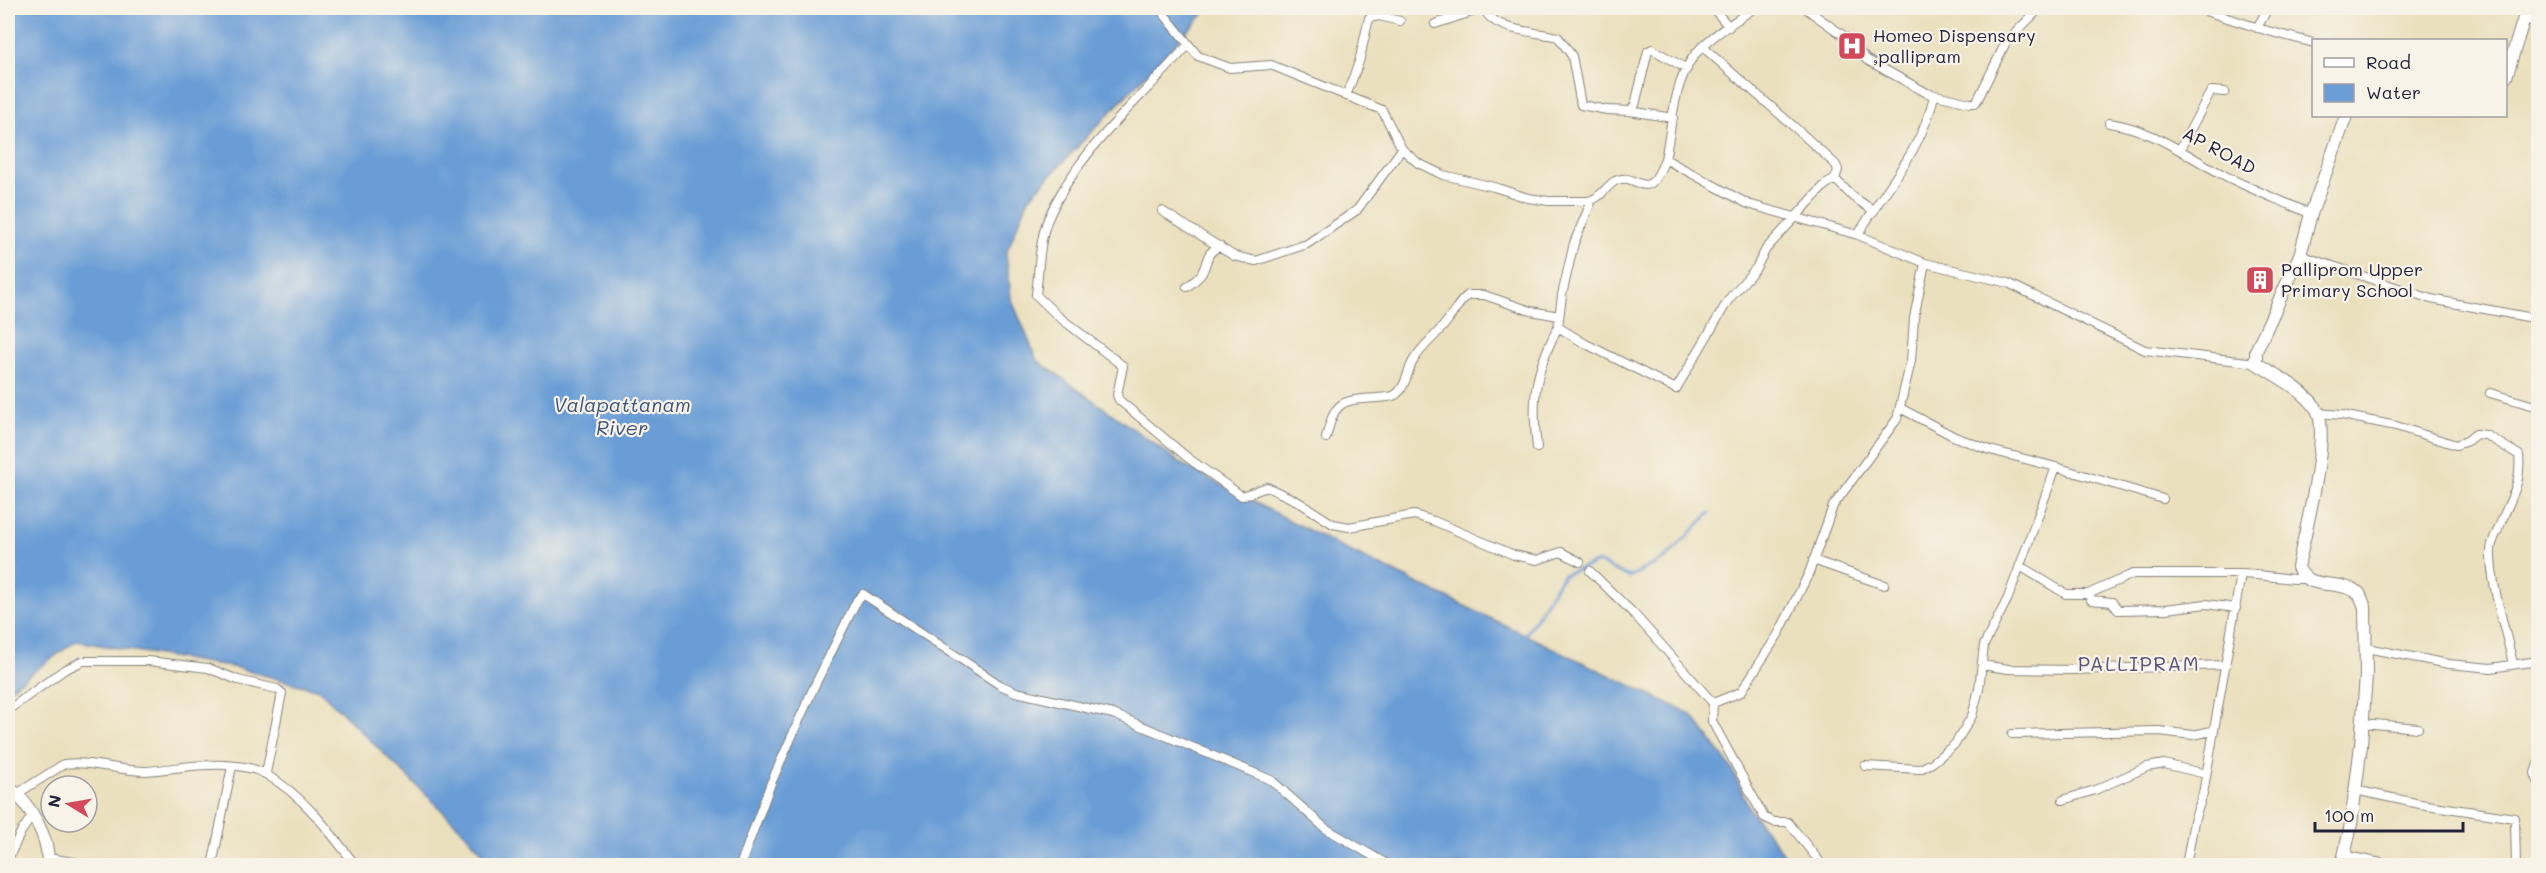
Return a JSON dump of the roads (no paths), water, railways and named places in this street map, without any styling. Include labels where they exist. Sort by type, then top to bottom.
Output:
[{"type":"main road","points":[[2507,71],[2526,13]]},
{"type":"main road","points":[[2342,860],[2351,824],[2363,723],[2365,607],[2359,594],[2345,587],[2306,579],[2301,575],[2298,567],[2317,472],[2322,432],[2317,409],[2300,391],[2256,363],[2256,351],[2300,255],[2311,214],[2346,117]]},
{"type":"main road","points":[[12,790],[44,834],[48,862]]},
{"type":"street","points":[[1159,8],[1198,56],[1230,68],[1271,65],[1382,110],[1402,149],[1418,163],[1443,175],[1528,198],[1570,202],[1592,200],[1621,179],[1644,186],[1652,183],[1660,174],[1665,159],[1680,85],[1692,58],[1754,8]]},
{"type":"street","points":[[1435,24],[1484,8],[1490,19],[1500,25],[1558,37],[1572,56],[1581,105],[1673,118]]},
{"type":"street","points":[[1713,8],[1729,27]]},
{"type":"street","points":[[1805,8],[1844,36],[1867,60],[1934,96],[1975,103],[2006,42],[2040,8]]},
{"type":"street","points":[[2022,8],[2033,14]]},
{"type":"street","points":[[2196,8],[2312,43]]},
{"type":"street","points":[[2257,27],[2268,8]]},
{"type":"street","points":[[2526,13],[2538,23]]},
{"type":"street","points":[[1346,96],[1359,62],[1370,18],[1379,16],[1400,21]]},
{"type":"street","points":[[1188,45],[1143,95],[1097,140],[1069,180],[1047,220],[1036,295],[1059,317],[1123,366],[1117,395],[1119,400],[1188,458],[1242,496],[1267,487],[1297,501],[1334,524],[1349,527],[1414,515],[1434,521],[1514,555],[1538,560],[1561,552],[1580,562]]},
{"type":"street","points":[[1558,327],[1584,343],[1676,389],[1729,299],[1756,268],[1766,249],[1825,186],[1835,179],[1838,170],[1836,165],[1787,123],[1761,96],[1703,47]]},
{"type":"street","points":[[1630,111],[1635,105],[1648,51],[1652,49],[1687,69]]},
{"type":"street","points":[[2181,149],[2211,91],[2225,92]]},
{"type":"street","points":[[1858,235],[1910,160],[1930,115],[1934,96]]},
{"type":"street","name":"AP ROAD","points":[[2109,123],[2145,131],[2181,149],[2221,174],[2311,214]]},
{"type":"street","points":[[1162,212],[1234,256],[1256,261],[1306,244],[1357,210],[1402,149]]},
{"type":"street","points":[[1665,159],[1748,204],[1858,235],[1925,263],[2008,283],[2145,350],[2256,363]]},
{"type":"street","points":[[1835,179],[1852,196],[1874,210]]},
{"type":"street","points":[[1537,448],[1533,413],[1536,387],[1543,357],[1558,327],[1562,295],[1574,243],[1592,200]]},
{"type":"street","points":[[1187,287],[1202,274],[1204,262],[1211,251],[1220,246]]},
{"type":"street","points":[[2300,255],[2431,299],[2538,319]]},
{"type":"street","points":[[1713,703],[1741,692],[1779,633],[1813,561],[1833,506],[1897,419],[1911,361],[1914,318],[1925,263]]},
{"type":"street","points":[[1326,438],[1332,414],[1344,402],[1358,397],[1394,396],[1401,390],[1413,362],[1468,295],[1484,295],[1531,311],[1559,316]]},
{"type":"street","points":[[2490,393],[2538,406]]},
{"type":"street","points":[[1900,408],[1954,437],[1990,450],[2163,498]]},
{"type":"street","points":[[2318,413],[2342,415],[2396,426],[2456,445],[2476,434],[2486,435],[2519,455],[2521,470],[2517,490],[2510,498],[2493,538],[2491,551],[2500,609],[2513,664]]},
{"type":"street","points":[[1865,766],[1920,769],[1932,763],[1955,744],[1972,716],[1984,645],[2008,598],[2056,467]]},
{"type":"street","points":[[1813,561],[1884,585]]},
{"type":"street","points":[[2020,566],[2066,594],[2088,594],[2133,574],[2262,574],[2292,580],[2306,579]]},
{"type":"street","points":[[1590,571],[1635,615],[1713,703],[1712,721],[1764,817],[1774,822],[1788,822],[1823,866]]},
{"type":"street","points":[[2186,866],[2206,774],[2241,574]]},
{"type":"street","points":[[740,866],[771,783],[813,689],[857,600],[863,594],[1000,685],[1016,692],[1113,714],[1271,780],[1324,828],[1390,866]]},
{"type":"street","points":[[2088,594],[2091,600],[2112,602],[2118,610],[2166,609],[2206,604],[2236,608]]},
{"type":"street","points":[[2366,648],[2449,664],[2491,668],[2538,661]]},
{"type":"street","points":[[8,710],[64,670],[83,661],[148,661],[218,670],[238,680],[277,689],[282,693],[266,773]]},
{"type":"street","points":[[1982,665],[2008,669],[2072,670],[2226,665]]},
{"type":"street","points":[[2363,723],[2418,728]]},
{"type":"street","points":[[2012,734],[2159,731],[2193,735],[2212,731]]},
{"type":"street","points":[[8,822],[12,790],[73,763],[117,770],[146,771],[210,765],[232,766],[266,773],[293,792],[326,827],[356,866]]},
{"type":"street","points":[[2063,800],[2095,790],[2148,767],[2164,764],[2206,774]]},
{"type":"street","points":[[2538,764],[2535,773],[2538,781]]},
{"type":"street","points":[[212,866],[232,766]]},
{"type":"street","points":[[2355,790],[2420,804],[2515,818],[2516,866]]},
{"type":"street","points":[[8,859],[21,832],[32,816]]},
{"type":"street","points":[[2342,860],[2395,866]]},
{"type":"street","points":[[48,862],[96,866]]},
{"type":"water","name":"Valapattanam River","points":[[8,8],[1209,8],[1029,198],[1006,253],[1011,298],[1037,360],[1185,466],[1341,547],[1691,714],[1732,769],[1750,810],[1784,854],[1796,865],[494,865],[463,831],[319,690],[237,668],[76,641],[8,690]]},
{"type":"waterway","points":[[1524,637],[1563,575],[1598,562],[1629,577],[1666,558],[1710,513]]},
{"type":"place","name":"Homeo Dispensary ,pallipram","points":[[1852,46]]},
{"type":"place","name":"Palliprom Upper Primary School","points":[[2260,280]]},
{"type":"district","name":"PALLIPRAM","points":[[2139,664]]}]
